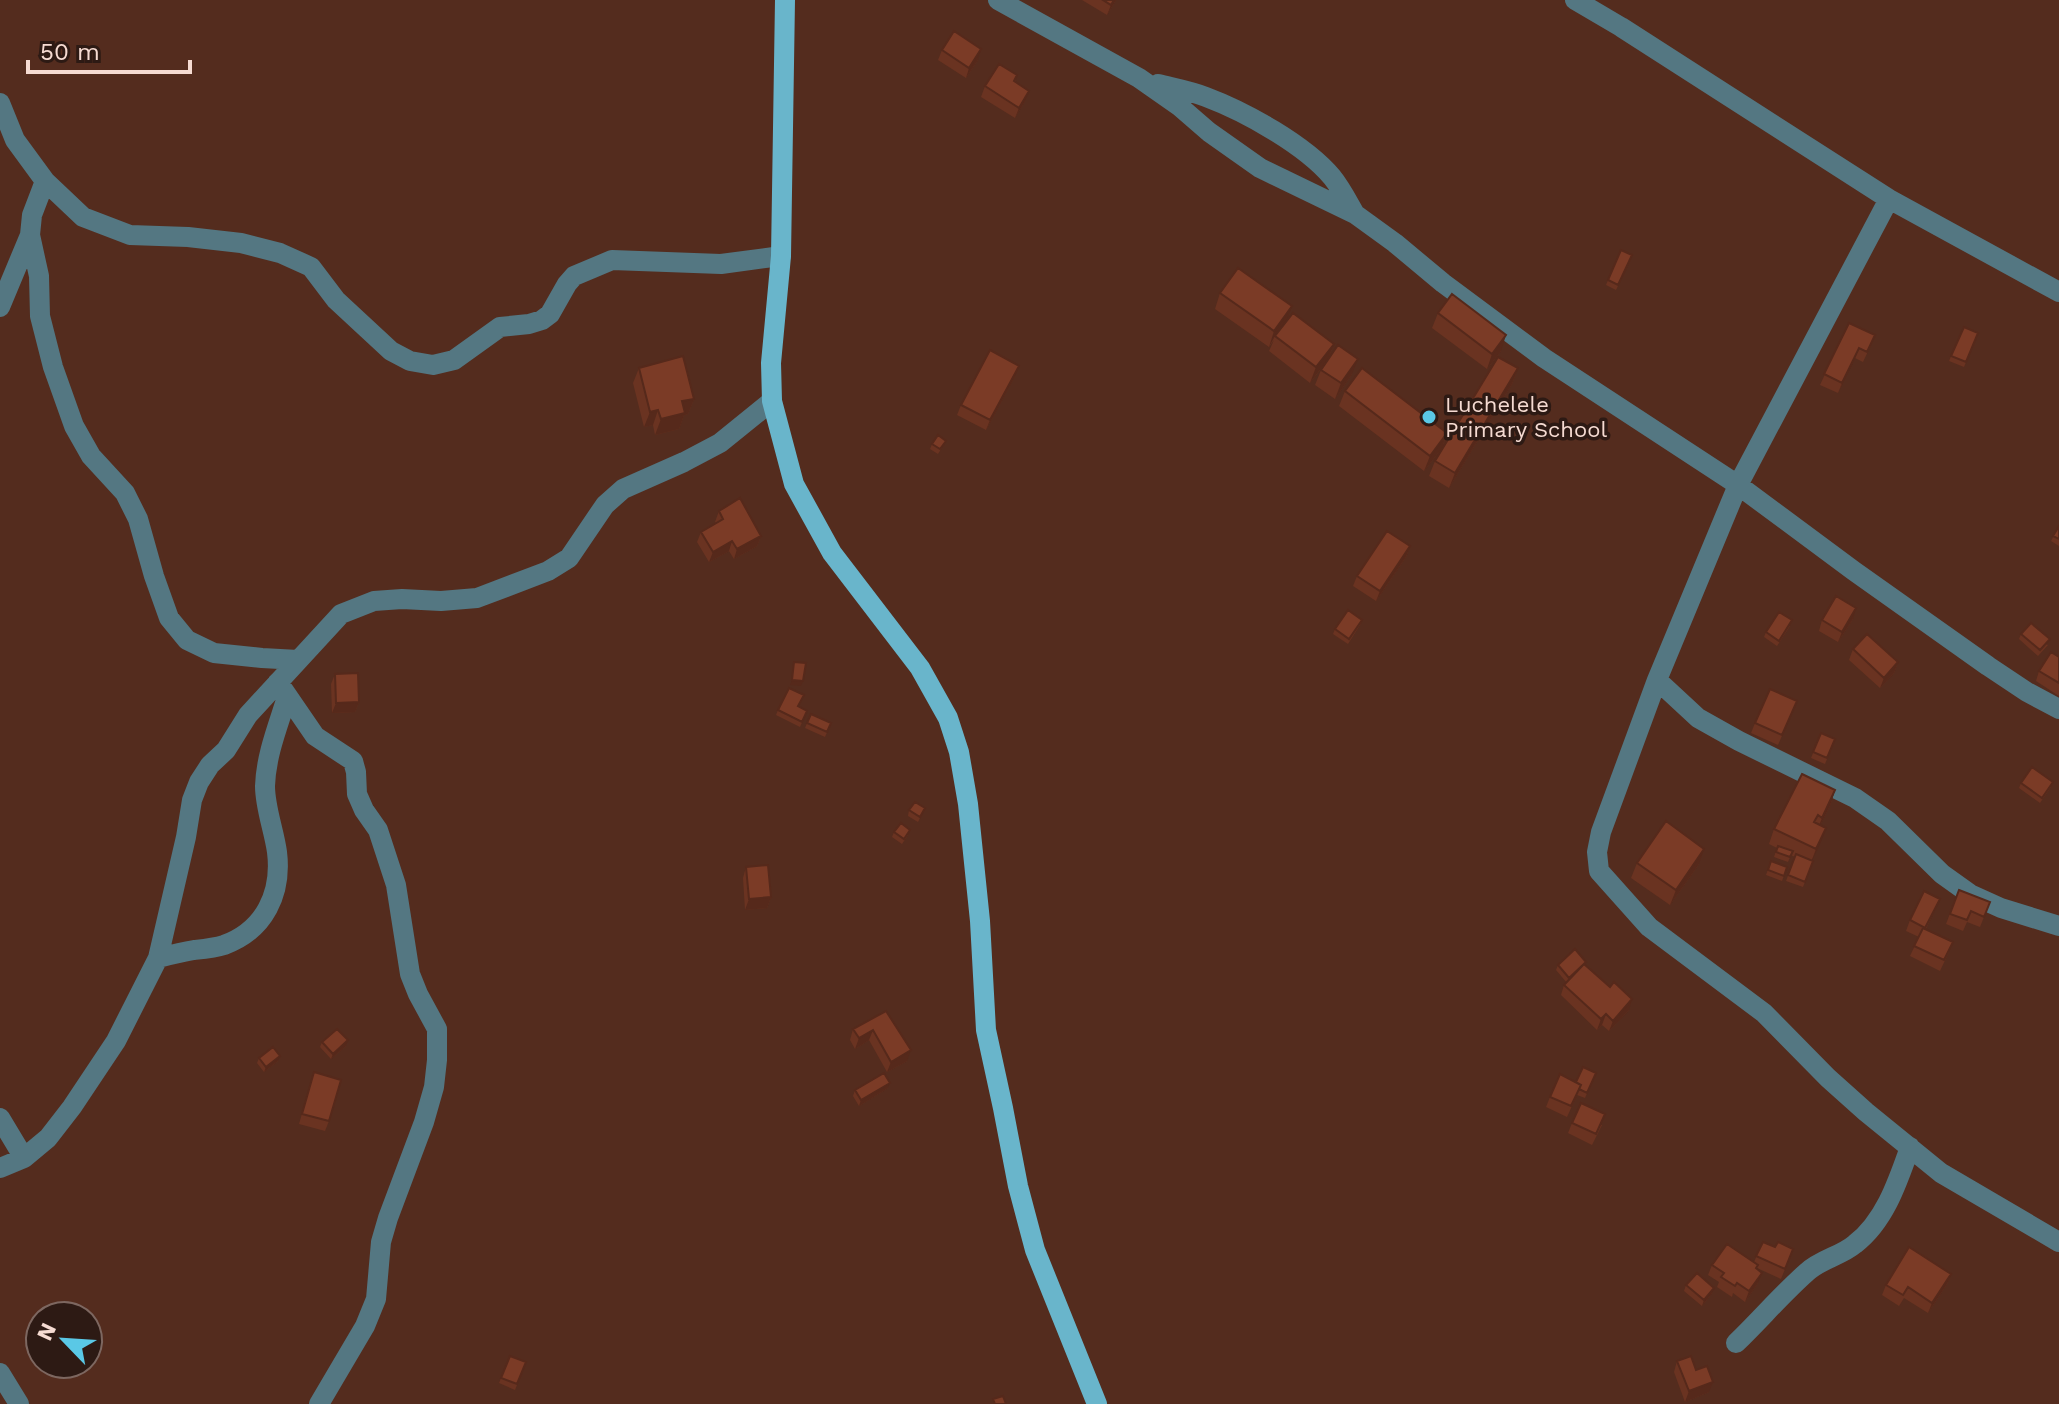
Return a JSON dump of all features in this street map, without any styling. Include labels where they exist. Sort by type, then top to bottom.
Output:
[{"type":"main road","points":[[785,0],[781,256],[771,363],[772,401],[794,484],[801,498],[832,553],[920,668],[948,718],[959,752],[968,804],[980,921],[986,1030],[1018,1186],[1035,1250],[1097,1404]]},
{"type":"street","points":[[998,0],[1139,78],[1260,168],[1355,214],[1544,358],[1738,485],[1988,666],[2059,709]]},
{"type":"street","points":[[1575,0],[1889,199],[2059,292]]},
{"type":"street","points":[[1139,78],[1206,97],[1294,144],[1320,163],[1335,179],[1355,214]]},
{"type":"street","points":[[0,103],[15,140],[45,181],[83,217],[130,235],[241,243],[280,253],[311,267],[336,300],[391,351],[410,361],[433,365],[454,360],[500,327],[542,320],[550,314],[574,276],[612,260],[721,264],[781,256]]},
{"type":"street","points":[[0,307],[30,235],[32,215],[45,181]]},
{"type":"street","points":[[1889,199],[1738,485],[1657,680],[1601,832],[1597,852],[1599,871],[1649,927],[1764,1013],[1828,1078],[1941,1173],[2059,1242]]},
{"type":"street","points":[[30,235],[39,276],[40,316],[53,367],[74,426],[91,456],[125,493],[138,519],[169,618],[187,640],[214,653],[298,660]]},
{"type":"street","points":[[158,958],[223,946],[260,921],[271,906],[277,881],[277,852],[265,786],[282,690],[298,660],[341,614],[374,601],[477,598],[548,571],[569,558],[605,505],[623,489],[720,443],[772,401]]},
{"type":"street","points":[[1657,680],[1698,718],[1855,798],[1888,821],[1942,874],[1970,894],[2001,908],[2059,926]]},
{"type":"street","points":[[0,1168],[24,1158],[48,1138],[116,1041],[158,958],[192,800],[199,782],[210,765],[226,750],[248,715],[282,690]]},
{"type":"street","points":[[282,690],[315,736],[353,761],[357,794],[378,830],[396,885],[410,974],[437,1029],[434,1087],[381,1242],[376,1299],[360,1335],[319,1404]]},
{"type":"street","points":[[0,1118],[24,1158]]},
{"type":"street","points":[[1736,1343],[1808,1271],[1855,1245],[1870,1229],[1886,1206],[1910,1147]]},
{"type":"street","points":[[0,1373],[19,1404]]},
{"type":"building","points":[[954,31],[981,49],[969,68],[942,50]]},
{"type":"building","points":[[999,64],[1017,75],[1014,81],[1029,91],[1019,108],[985,86]]},
{"type":"building","points":[[1621,250],[1632,255],[1618,285],[1608,280]]},
{"type":"building","points":[[1238,268],[1292,306],[1274,331],[1220,293]]},
{"type":"building","points":[[1452,294],[1506,335],[1492,354],[1438,313]]},
{"type":"building","points":[[1293,313],[1334,344],[1316,367],[1275,336]]},
{"type":"building","points":[[1849,323],[1875,335],[1867,352],[1859,348],[1842,383],[1824,374]]},
{"type":"building","points":[[1964,327],[1978,333],[1966,362],[1951,356]]},
{"type":"building","points":[[1338,345],[1358,359],[1341,383],[1321,370]]},
{"type":"building","points":[[990,350],[1019,366],[990,420],[961,405]]},
{"type":"building","points":[[683,356],[694,399],[682,401],[685,413],[661,419],[658,410],[650,412],[639,368]]},
{"type":"building","points":[[1498,357],[1518,368],[1455,473],[1435,461]]},
{"type":"building","points":[[1362,368],[1447,433],[1430,456],[1345,391]]},
{"type":"building","points":[[938,435],[946,441],[940,449],[932,444]]},
{"type":"building","points":[[740,498],[761,536],[737,549],[732,541],[713,552],[701,532],[723,519],[719,511]]},
{"type":"building","points":[[1387,531],[1410,546],[1380,591],[1357,576]]},
{"type":"building","points":[[1836,596],[1856,608],[1842,632],[1822,620]]},
{"type":"building","points":[[1348,610],[1362,620],[1349,639],[1335,629]]},
{"type":"building","points":[[1779,612],[1792,620],[1779,641],[1766,632]]},
{"type":"building","points":[[2031,623],[2050,639],[2040,650],[2021,634]]},
{"type":"building","points":[[1867,634],[1898,662],[1884,678],[1853,649]]},
{"type":"building","points":[[2051,652],[2059,657],[2059,683],[2039,671]]},
{"type":"building","points":[[794,662],[806,663],[803,681],[792,680]]},
{"type":"building","points":[[358,673],[359,702],[336,703],[335,674]]},
{"type":"building","points":[[789,688],[804,695],[798,706],[807,711],[802,722],[778,710]]},
{"type":"building","points":[[1770,689],[1797,701],[1782,735],[1755,723]]},
{"type":"building","points":[[811,714],[831,723],[827,732],[807,723]]},
{"type":"building","points":[[1821,733],[1835,739],[1827,758],[1813,752]]},
{"type":"building","points":[[2032,767],[2053,782],[2042,798],[2021,783]]},
{"type":"building","points":[[1802,774],[1835,790],[1822,818],[1818,815],[1814,822],[1826,828],[1816,849],[1774,829]]},
{"type":"building","points":[[915,802],[925,808],[920,817],[909,810]]},
{"type":"building","points":[[1666,821],[1704,849],[1676,890],[1637,863]]},
{"type":"building","points":[[901,823],[910,830],[904,839],[894,832]]},
{"type":"building","points":[[1778,846],[1793,851],[1790,857],[1776,852]]},
{"type":"building","points":[[1796,854],[1813,861],[1805,882],[1788,875]]},
{"type":"building","points":[[1771,861],[1787,867],[1784,876],[1768,870]]},
{"type":"building","points":[[768,865],[771,897],[749,899],[746,867]]},
{"type":"building","points":[[1959,890],[1990,902],[1984,917],[1971,911],[1967,920],[1950,914]]},
{"type":"building","points":[[1924,891],[1940,899],[1925,928],[1910,920]]},
{"type":"building","points":[[1923,928],[1953,942],[1944,960],[1914,946]]},
{"type":"building","points":[[1575,949],[1586,962],[1569,978],[1558,965]]},
{"type":"building","points":[[1584,964],[1610,987],[1614,982],[1632,999],[1613,1021],[1606,1014],[1601,1019],[1564,985]]},
{"type":"building","points":[[886,1011],[911,1050],[891,1062],[873,1030],[859,1038],[853,1029]]},
{"type":"building","points":[[337,1029],[348,1040],[333,1054],[322,1042]]},
{"type":"building","points":[[273,1047],[280,1056],[266,1067],[259,1058]]},
{"type":"building","points":[[1583,1067],[1596,1073],[1587,1093],[1579,1089],[1581,1085],[1576,1082]]},
{"type":"building","points":[[314,1072],[341,1080],[329,1121],[302,1114]]},
{"type":"building","points":[[884,1073],[890,1083],[861,1100],[855,1090]]},
{"type":"building","points":[[1560,1074],[1581,1085],[1571,1106],[1550,1097]]},
{"type":"building","points":[[1581,1103],[1605,1114],[1596,1134],[1572,1123]]},
{"type":"building","points":[[1763,1242],[1775,1247],[1778,1242],[1793,1249],[1785,1269],[1756,1256]]},
{"type":"building","points":[[1727,1244],[1758,1265],[1756,1268],[1762,1273],[1749,1291],[1721,1277],[1724,1273],[1712,1265]]},
{"type":"building","points":[[1909,1247],[1951,1274],[1932,1303],[1908,1287],[1903,1295],[1886,1285]]},
{"type":"building","points":[[1697,1273],[1714,1288],[1704,1300],[1686,1285]]},
{"type":"building","points":[[510,1356],[526,1362],[517,1384],[501,1378]]},
{"type":"building","points":[[1691,1356],[1696,1370],[1707,1366],[1713,1382],[1689,1391],[1677,1361]]},
{"type":"building","points":[[1003,1396],[1006,1404],[995,1404],[993,1399]]},
{"type":"place","name":"Luchelele Primary School","points":[[1429,417]]}]
